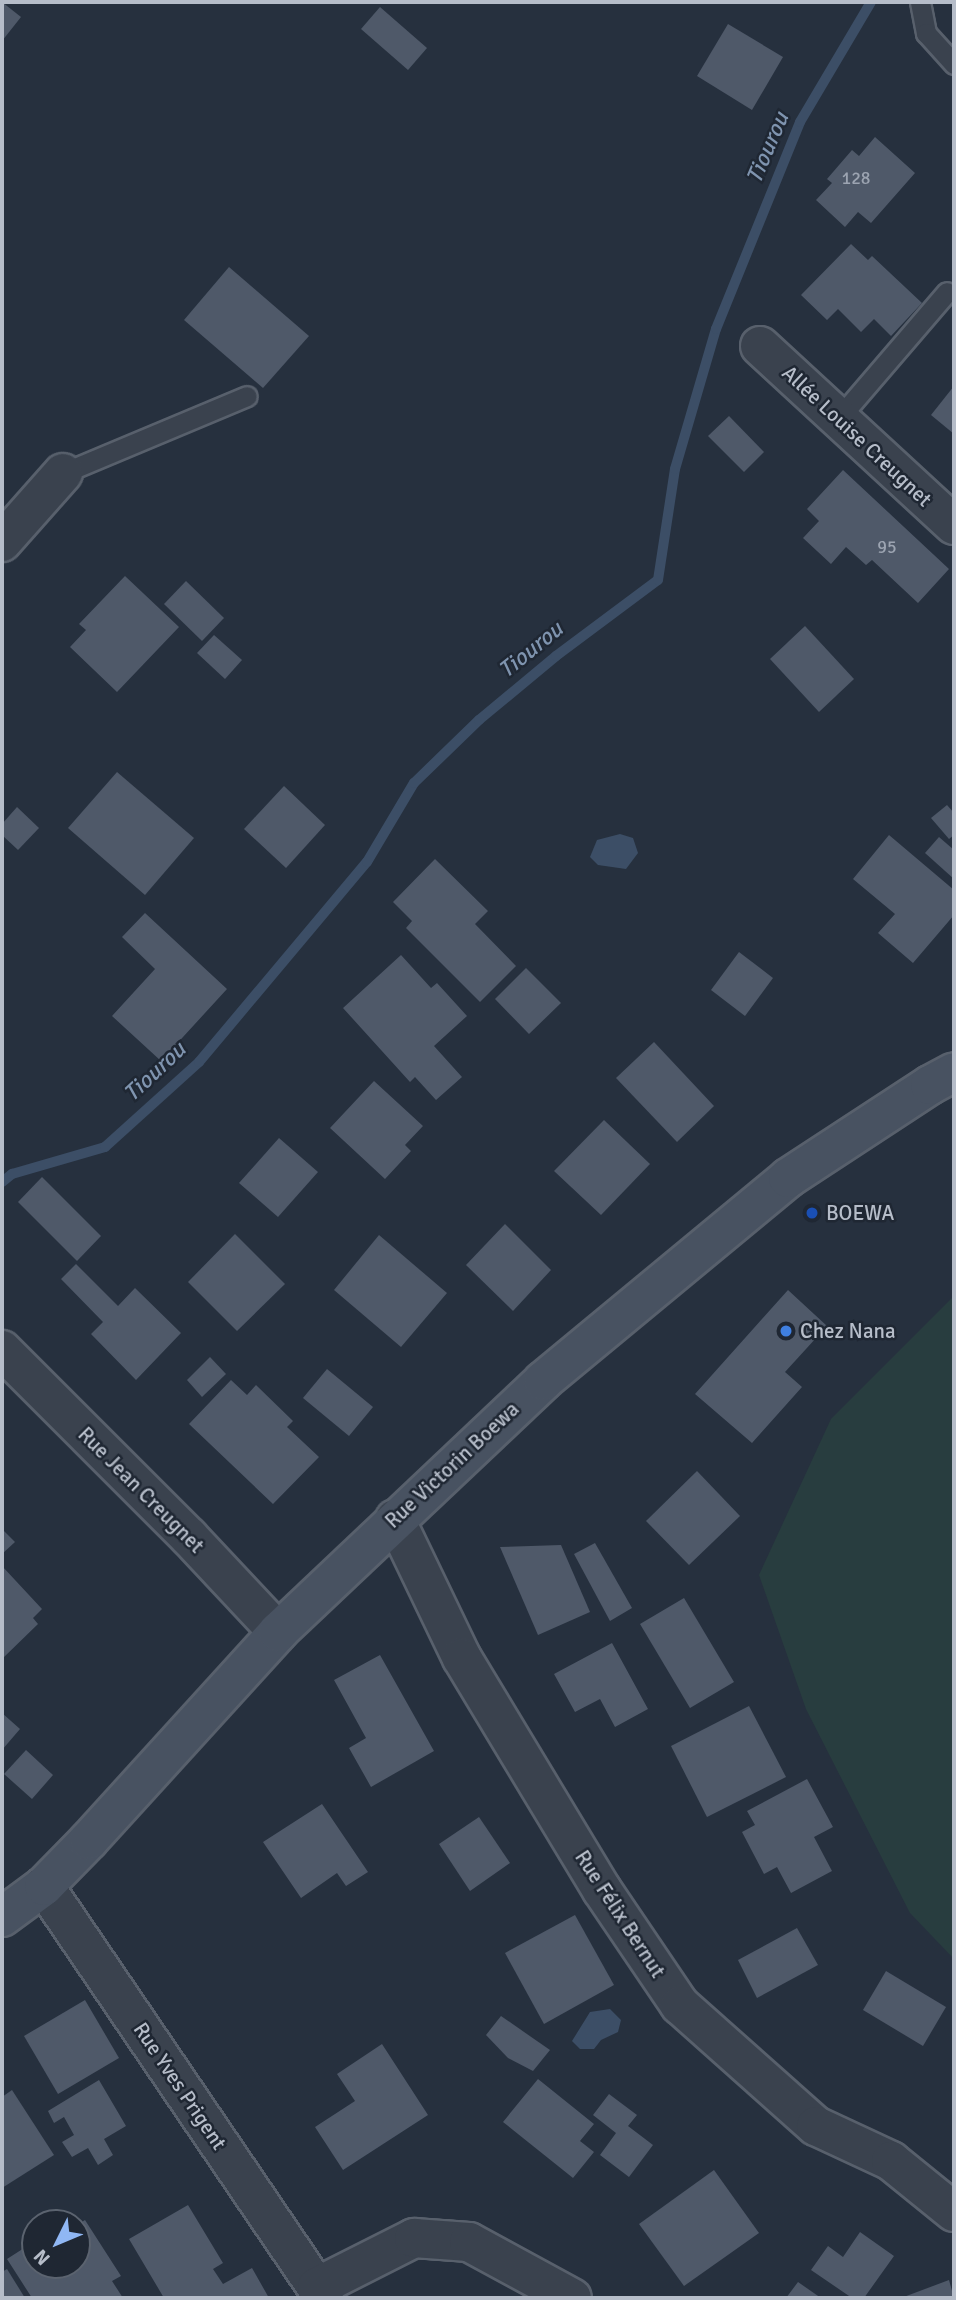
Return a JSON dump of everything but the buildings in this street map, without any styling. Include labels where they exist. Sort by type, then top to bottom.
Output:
[{"type":"street","name":"Allée Louise Creugnet","points":[[760,346],[954,525]]},
{"type":"street","points":[[2,542],[63,473]]},
{"type":"street","name":"Rue Victorin Boewa","points":[[2,1917],[44,1886],[278,1632],[543,1381],[788,1178],[954,1072]]},
{"type":"street","name":"Rue Jean Creugnet","points":[[2,1350],[189,1537],[278,1632]]},
{"type":"street","name":"Rue Félix Bernut","points":[[395,1519],[461,1658],[602,1890],[680,2005],[816,2126],[891,2161],[954,2212]]},
{"type":"street","name":"Rue Yves Prigent","points":[[44,1886],[320,2293],[414,2238],[469,2242],[572,2298]]},
{"type":"lane","points":[[920,2],[926,33],[954,64]]},
{"type":"lane","points":[[838,419],[947,292]]},
{"type":"lane","points":[[63,473],[247,396]]},
{"type":"green space","points":[[954,1296],[954,1959],[910,1913],[806,1709],[759,1575],[831,1419]]},
{"type":"water","points":[[620,834],[633,838],[638,853],[626,869],[598,865],[590,857],[597,840]]},
{"type":"water","points":[[610,2009],[621,2020],[618,2032],[601,2040],[594,2049],[580,2049],[572,2041],[590,2012]]},
{"type":"waterway","name":"Tiourou","points":[[2,1182],[12,1174],[105,1147],[199,1062],[367,862],[414,783],[479,720],[556,656],[658,580],[675,469],[716,329],[800,122],[871,2]]},
{"type":"place","name":"BOEWA","points":[[812,1213]]},
{"type":"place","name":"Chez Nana","points":[[786,1331]]}]
